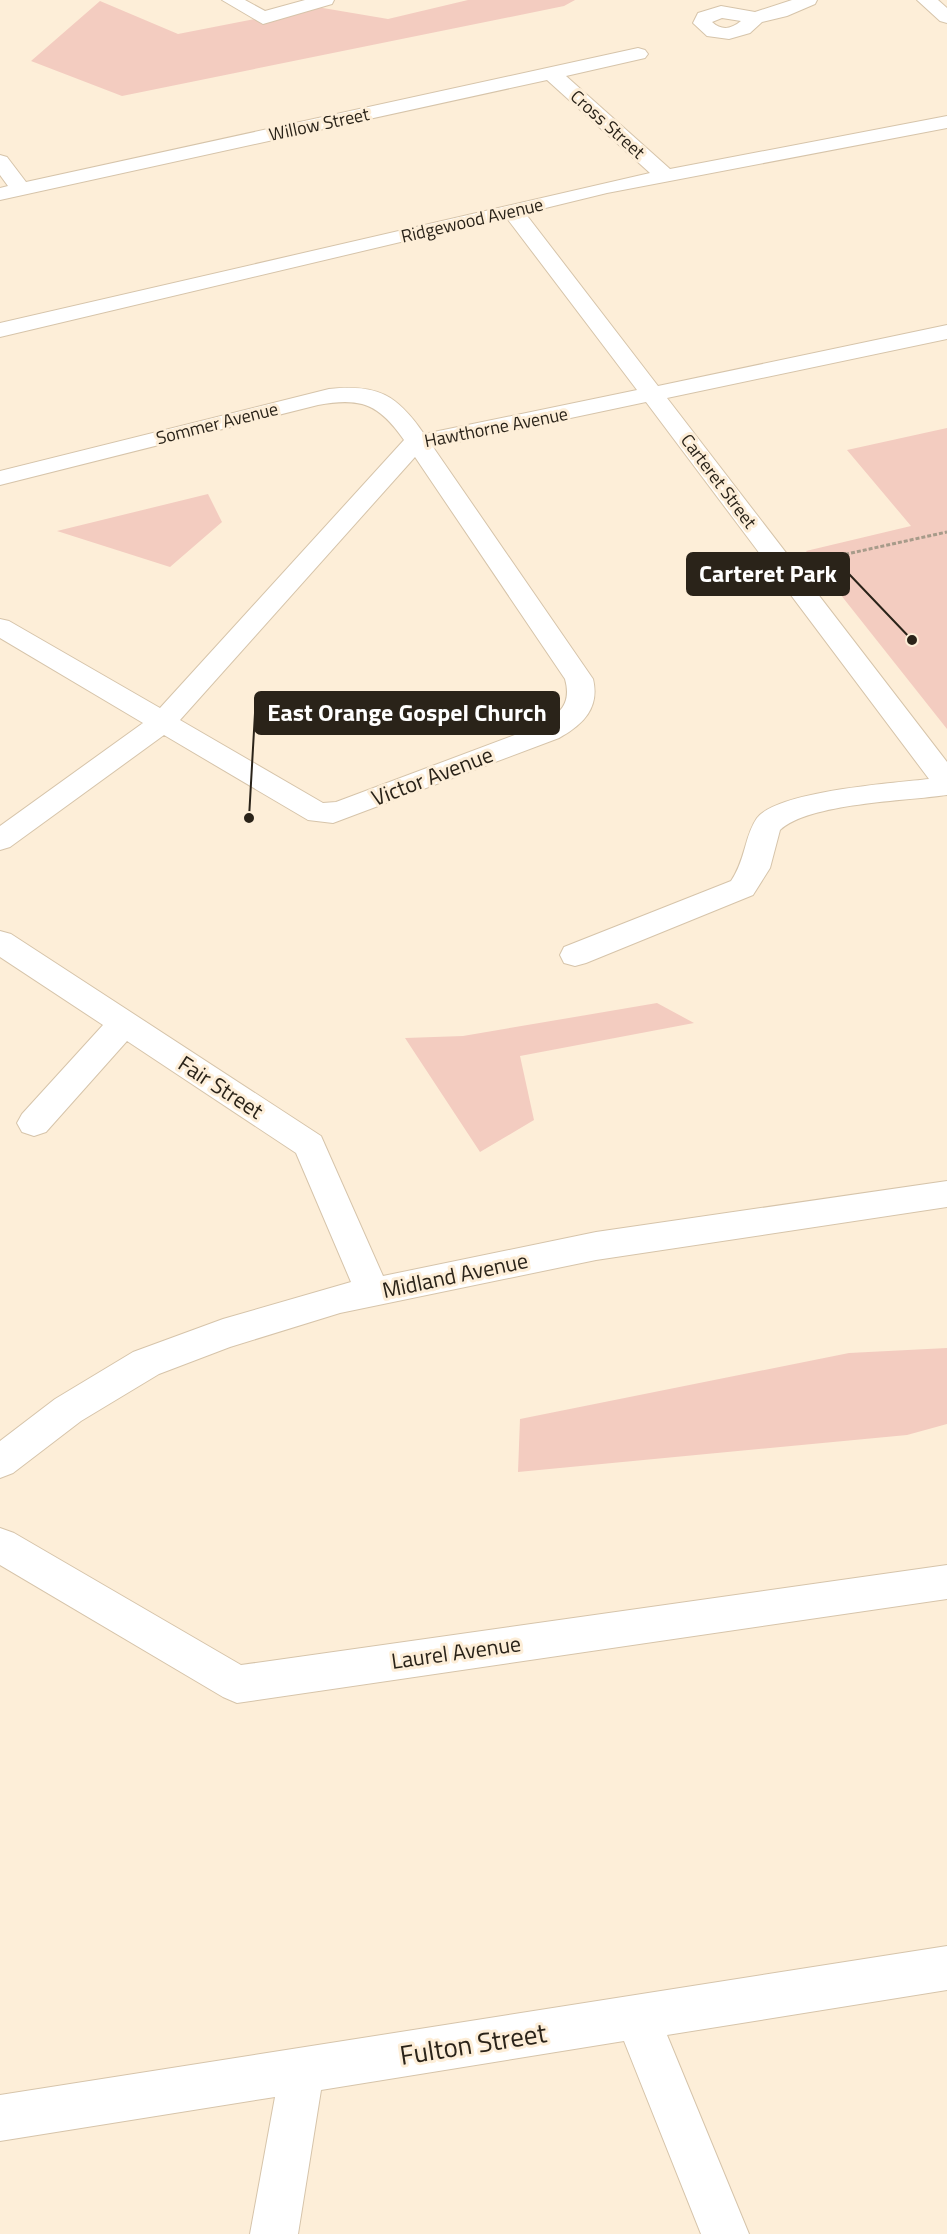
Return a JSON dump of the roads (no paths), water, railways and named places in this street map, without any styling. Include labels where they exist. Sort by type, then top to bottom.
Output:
[{"type":"street","points":[[231,0],[263,18],[325,0]]},
{"type":"street","points":[[755,18],[780,12],[808,0]]},
{"type":"street","points":[[926,0],[947,17]]},
{"type":"street","name":"Willow Street","points":[[10,192],[638,54]]},
{"type":"street","name":"Cross Street","points":[[551,73],[665,175]]},
{"type":"street","name":"Ridgewood Avenue","points":[[0,330],[665,175],[947,122]]},
{"type":"street","points":[[0,160],[10,192]]},
{"type":"street","name":"Carteret Street","points":[[512,210],[947,784]]},
{"type":"street","name":"Hawthorne Avenue","points":[[0,840],[162,723],[413,444],[947,332]]},
{"type":"street","name":"Sommer Avenue","points":[[0,478],[330,395],[360,396],[387,404],[397,412],[418,442]]},
{"type":"street","name":"Victor Avenue","points":[[0,627],[318,813],[333,813],[549,732],[565,724],[577,712],[583,698],[579,679],[418,442]]},
{"type":"street","points":[[574,955],[742,888],[756,867],[762,840],[770,822],[788,810],[844,798],[947,784]]},
{"type":"street","name":"Fair Street","points":[[0,942],[309,1145],[373,1292]]},
{"type":"street","points":[[34,1123],[124,1023]]},
{"type":"street","name":"Midland Avenue","points":[[0,1462],[68,1410],[146,1363],[223,1334],[340,1299],[596,1246],[947,1194]]},
{"type":"street","name":"Laurel Avenue","points":[[0,1545],[237,1684],[947,1582]]},
{"type":"street","name":"Fulton Street","points":[[0,2118],[947,1968]]},
{"type":"street","points":[[637,2017],[725,2234]]},
{"type":"street","points":[[274,2234],[302,2070]]},
{"type":"place","name":"Carteret Park","points":[[912,640]]},
{"type":"place","name":"East Orange Gospel Church","points":[[249,818]]}]
